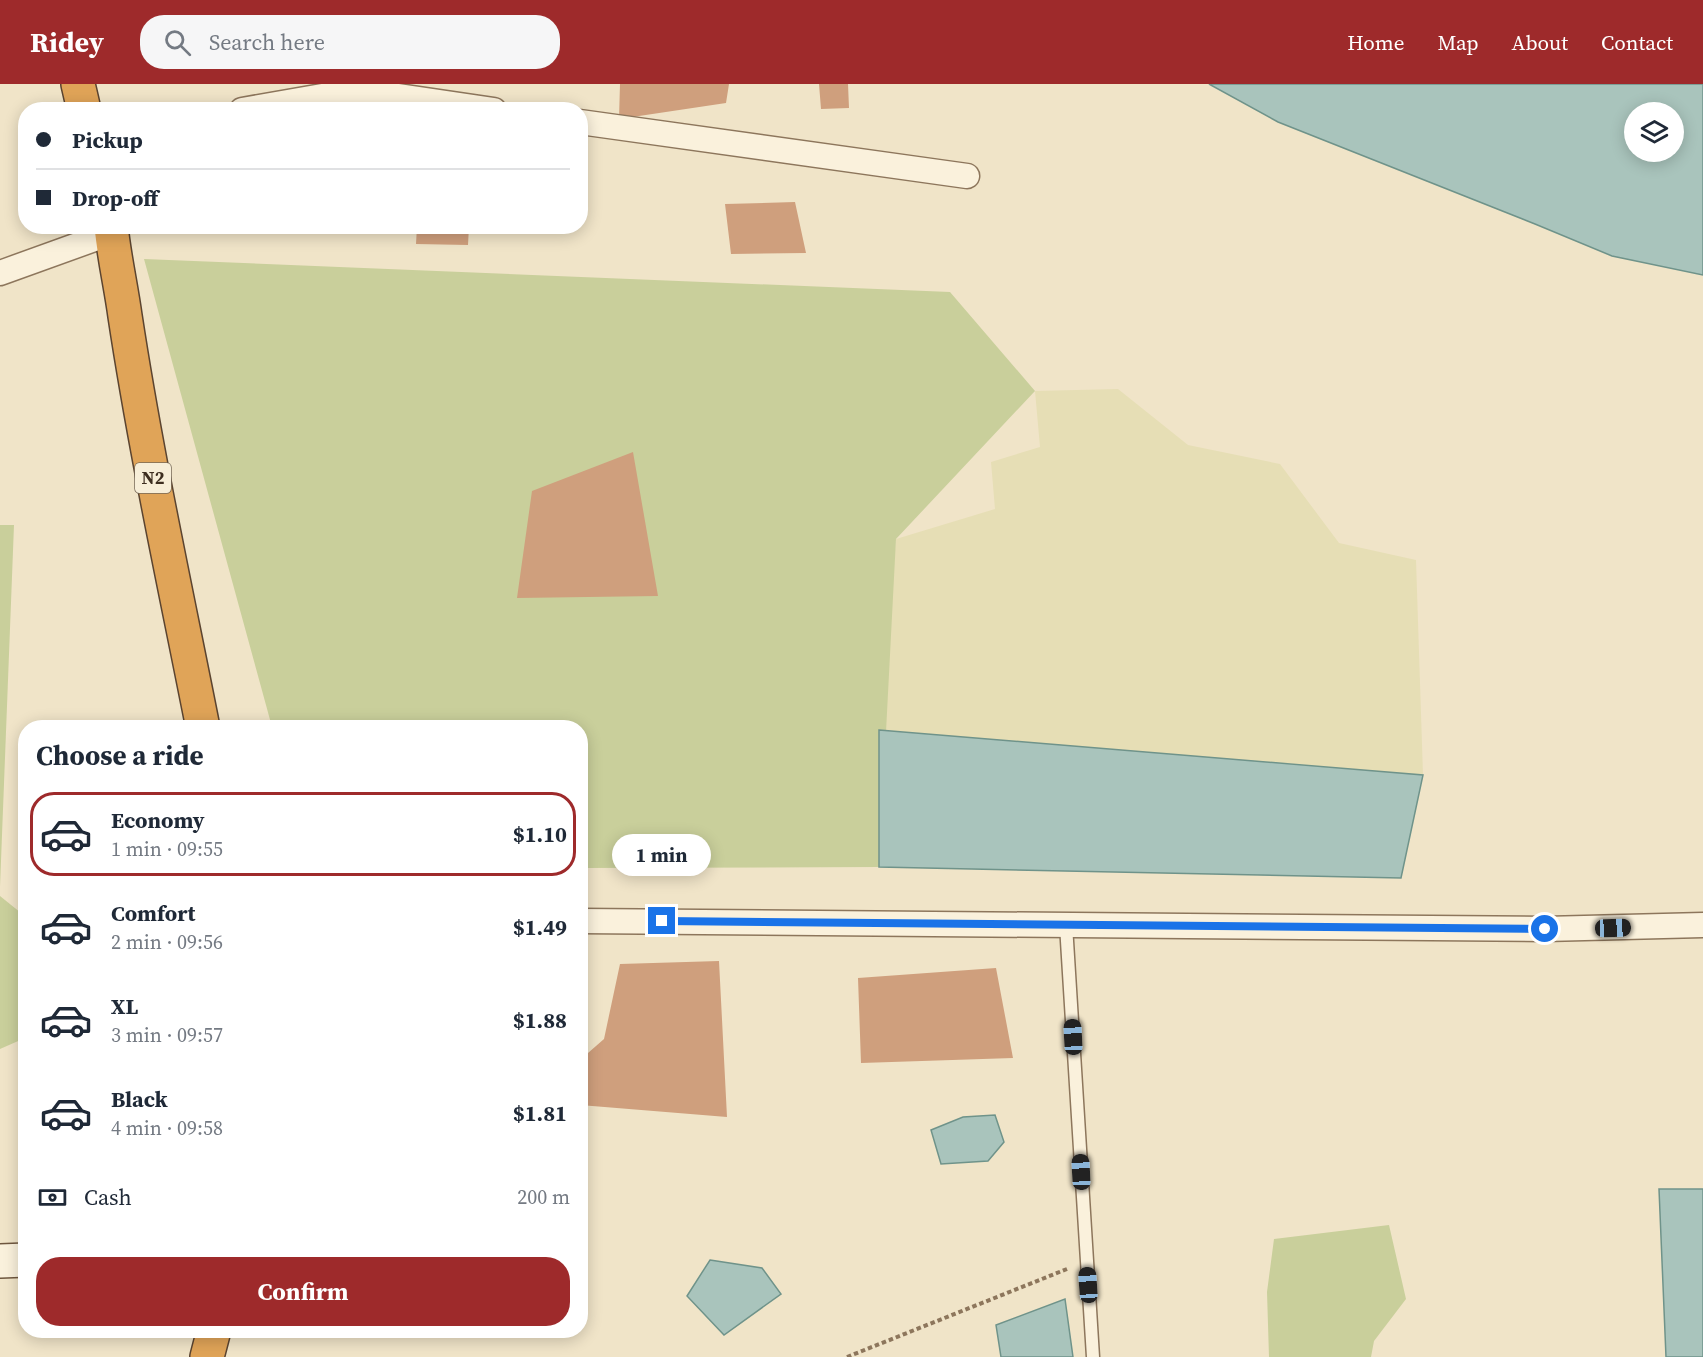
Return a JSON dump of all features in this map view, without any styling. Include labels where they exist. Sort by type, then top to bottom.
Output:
[{"type":"highway","points":[[78,84],[82,102]]},
{"type":"highway","name":"N2","points":[[111,234],[138,403],[201,720]]},
{"type":"highway","points":[[207,1357],[212,1338]]},
{"type":"street","points":[[288,102],[357,90],[439,102]]},
{"type":"street","points":[[588,123],[967,176]]},
{"type":"street","points":[[0,273],[101,234]]},
{"type":"street","points":[[588,921],[1545,929],[1703,925]]},
{"type":"street","points":[[0,1261],[18,1260]]},
{"type":"lane","points":[[1066,925],[1093,1357]]},
{"type":"path","points":[[847,1357],[1087,1261]]},
{"type":"shaded area","points":[[1118,389],[1188,445],[1280,464],[1339,543],[1416,560],[1423,775],[880,730],[896,539],[995,509],[991,462],[1040,447],[1035,391]]},
{"type":"green space","points":[[144,259],[950,292],[1035,391],[896,539],[879,867],[588,868],[588,720],[270,720]]},
{"type":"green space","points":[[0,525],[14,525],[0,887]]},
{"type":"green space","points":[[0,896],[18,911],[18,1041],[0,1049]]},
{"type":"green space","points":[[1389,1225],[1406,1299],[1374,1341],[1371,1357],[1269,1357],[1267,1292],[1274,1239]]},
{"type":"water","points":[[1209,84],[1703,84],[1703,275],[1612,256],[1278,122]]},
{"type":"water","points":[[879,730],[1423,775],[1401,878],[879,867]]},
{"type":"water","points":[[995,1115],[1004,1142],[988,1161],[941,1164],[931,1130],[963,1117]]},
{"type":"water","points":[[1659,1189],[1703,1189],[1703,1357],[1666,1357]]},
{"type":"water","points":[[710,1260],[762,1268],[781,1294],[724,1335],[687,1296]]},
{"type":"water","points":[[1065,1299],[1073,1357],[1001,1357],[996,1325]]},
{"type":"building","points":[[620,84],[729,84],[726,103],[619,119]]},
{"type":"building","points":[[819,84],[848,84],[849,108],[821,109]]},
{"type":"building","points":[[795,202],[806,253],[731,254],[725,204]]},
{"type":"building","points":[[417,234],[469,234],[468,245],[416,244]]},
{"type":"building","points":[[633,452],[658,596],[517,598],[532,491]]},
{"type":"building","points":[[719,961],[727,1117],[588,1106],[588,1053],[604,1039],[620,964]]},
{"type":"building","points":[[996,968],[1013,1058],[861,1063],[858,978]]},
{"type":"route","points":[[662,921],[1545,929]]}]
